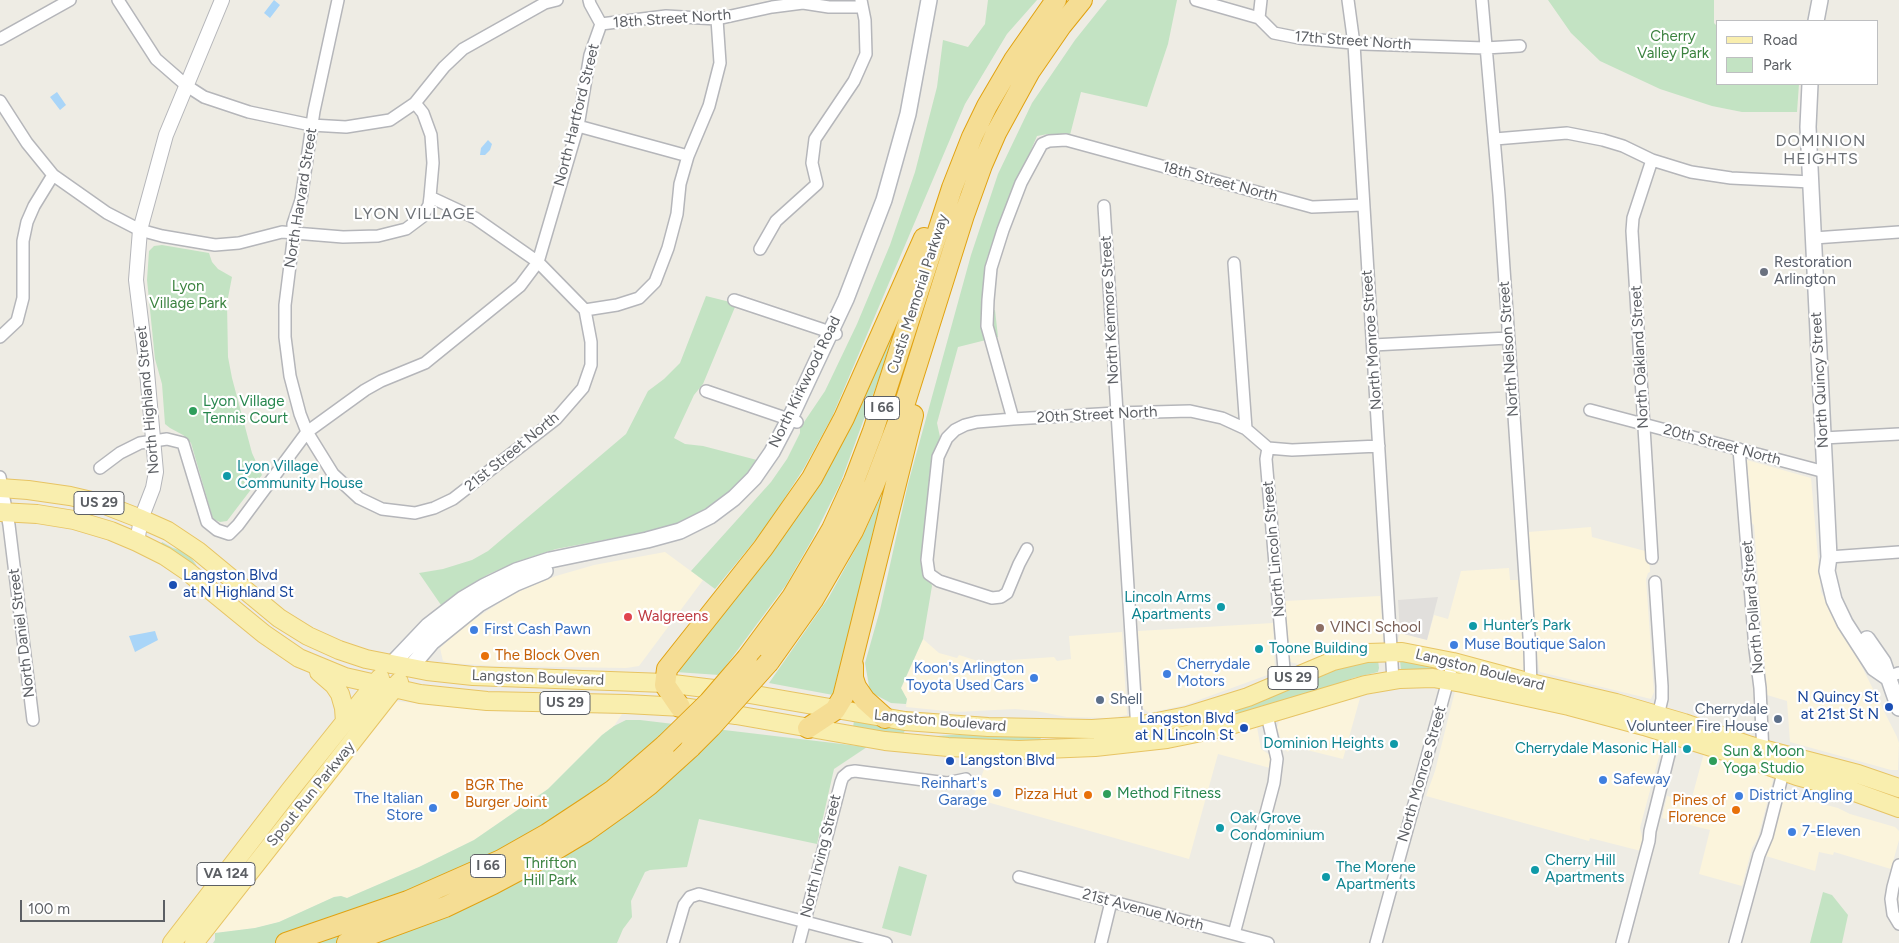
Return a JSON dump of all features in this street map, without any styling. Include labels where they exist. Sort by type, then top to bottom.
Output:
[{"type":"highway","name":"Custis Memorial Parkway","points":[[286,943],[408,901],[501,860],[540,838],[592,805],[666,744],[709,702],[747,658],[778,619],[805,577],[832,529],[854,481],[882,407],[952,188],[972,137],[987,106],[1014,60],[1056,0]]},
{"type":"highway","name":"Custis Memorial Parkway","points":[[346,943],[445,907],[540,859],[585,832],[649,785],[691,747],[718,720],[769,662],[813,600],[864,508],[903,409],[976,181],[1000,125],[1030,70],[1060,26],[1082,0]]},
{"type":"highway","points":[[680,707],[665,683],[666,671],[763,548],[798,499],[824,457],[844,418],[901,291],[932,218],[948,174],[972,137]]},
{"type":"highway","points":[[808,728],[835,710],[843,697],[919,391],[940,317],[948,266]]},
{"type":"highway","points":[[854,655],[852,673],[856,687],[885,718]]},
{"type":"main road","name":"North Kirkwood Road","points":[[834,333],[884,200],[908,114],[929,0]]},
{"type":"main road","name":"North Kirkwood Road","points":[[410,668],[426,648],[451,626],[479,604],[516,583],[541,572],[568,564],[668,544],[711,525],[734,509],[758,487],[773,467],[834,333],[867,269],[891,206],[904,162],[925,72],[936,0]]},
{"type":"main road","points":[[1816,20],[1820,0]]},
{"type":"main road","name":"North Quincy Street","points":[[1810,85],[1808,127],[1829,557],[1827,571],[1834,600],[1845,623],[1874,668],[1893,675],[1899,708]]},
{"type":"main road","name":"North Kirkwood Road","points":[[375,685],[420,633],[472,593],[516,571],[550,560],[666,536],[710,516],[734,498],[754,478],[793,421]]},
{"type":"main road","name":"Langston Boulevard","points":[[1,484],[78,498],[114,508],[141,519],[168,532],[198,551],[293,627],[339,650],[392,665],[473,676],[665,683],[716,689],[915,722],[988,727],[1114,729],[1137,735],[1202,732],[1267,715],[1348,690],[1393,680],[1427,678],[1598,698],[1656,722],[1785,764],[1899,808]]},
{"type":"main road","name":"Langston Boulevard","points":[[3,512],[49,515],[74,520],[111,531],[137,542],[177,564],[264,634],[286,650],[309,663],[339,675],[375,685],[434,696],[487,701],[680,707],[905,743],[1019,750],[1095,747],[1137,735],[1248,697],[1322,665],[1367,653],[1392,652],[1415,654],[1453,662],[1531,691]]},
{"type":"main road","points":[[309,663],[338,690],[343,703],[344,722]]},
{"type":"main road","name":"Spout Run Parkway","points":[[194,943],[410,668]]},
{"type":"main road","name":"Spout Run Parkway","points":[[172,943],[375,685]]},
{"type":"main road","points":[[905,743],[915,722]]},
{"type":"main road","name":"Langston Boulevard","points":[[1785,764],[1866,776],[1897,789]]},
{"type":"main road","points":[[1869,796],[1897,789]]},
{"type":"street","points":[[0,39],[70,0]]},
{"type":"street","points":[[118,0],[156,59],[187,86],[204,97],[249,112],[312,125],[346,127],[390,120],[415,103],[444,67],[463,49],[544,4],[557,0]]},
{"type":"street","name":"North Highland Street","points":[[137,542],[141,519],[155,483],[146,361],[136,280],[140,230],[166,135],[222,0]]},
{"type":"street","name":"North Harvard Street","points":[[338,0],[312,125],[301,200],[293,224],[285,305],[285,337],[290,376],[307,432],[333,474],[359,498],[382,509],[415,513]]},
{"type":"street","points":[[578,0],[589,2]]},
{"type":"street","name":"17th Street North","points":[[1196,0],[1260,18],[1274,33],[1300,38],[1354,44],[1485,48],[1520,46]]},
{"type":"street","points":[[1260,18],[1261,0]]},
{"type":"street","name":"North Monroe Street","points":[[1348,0],[1354,44],[1393,680]]},
{"type":"street","name":"North Nelson Street","points":[[1482,0],[1495,139],[1531,691]]},
{"type":"street","name":"North Hartford Street","points":[[538,262],[578,126],[590,55],[601,24],[589,2]]},
{"type":"street","name":"18th Street North","points":[[601,24],[666,16],[717,19],[772,7],[803,3],[829,7],[862,4]]},
{"type":"street","points":[[760,249],[776,221],[817,184],[812,163],[815,139],[854,82],[866,54],[865,20],[862,4]]},
{"type":"street","points":[[430,197],[474,218],[538,262],[585,310],[617,305],[639,298],[655,282],[668,248],[677,214],[680,184],[688,156],[709,106],[720,63],[717,19]]},
{"type":"street","points":[[0,101],[28,143],[53,175],[107,213],[140,230],[185,241],[215,245],[239,243],[282,232],[343,237],[378,236],[406,229],[422,217],[428,205],[434,163],[431,135],[423,113],[415,103]]},
{"type":"street","points":[[578,126],[688,156]]},
{"type":"street","points":[[1495,139],[1567,133],[1623,146],[1652,160],[1691,172],[1731,178],[1811,182]]},
{"type":"street","name":"18th Street North","points":[[1013,419],[987,326],[991,268],[1003,230],[1038,149],[1042,144],[1057,140],[1078,144],[1312,207],[1363,205]]},
{"type":"street","name":"North Oakland Street","points":[[1652,160],[1633,218],[1632,231],[1652,558]]},
{"type":"street","points":[[0,337],[17,321],[23,298],[23,241],[27,222],[34,206],[53,175]]},
{"type":"street","name":"North Kenmore Street","points":[[1104,206],[1137,735]]},
{"type":"street","points":[[1814,238],[1899,232]]},
{"type":"street","points":[[100,468],[120,453],[138,444],[167,439],[183,443],[207,522],[217,530],[229,534],[238,525],[307,432],[364,390],[425,362],[438,353],[520,286],[538,262]]},
{"type":"street","points":[[1234,263],[1246,429]]},
{"type":"street","points":[[734,300],[834,333]]},
{"type":"street","name":"21st Street North","points":[[415,513],[434,508],[453,499],[556,419],[583,388],[591,365],[591,342],[585,310]]},
{"type":"street","points":[[1373,346],[1508,338]]},
{"type":"street","points":[[706,391],[793,421]]},
{"type":"street","name":"20th Street North","points":[[1590,410],[1825,472]]},
{"type":"street","name":"20th Street North","points":[[1027,549],[1018,564],[1007,593],[1001,597],[992,598],[939,581],[929,574],[927,560],[938,457],[948,438],[955,430],[966,425],[1013,419],[1190,411],[1222,418],[1246,429],[1268,448]]},
{"type":"street","points":[[1823,438],[1899,434]]},
{"type":"street","points":[[1268,448],[1292,450],[1379,446]]},
{"type":"street","name":"North Lincoln Street","points":[[1268,448],[1266,459],[1285,681]]},
{"type":"street","name":"North Pollard Street","points":[[1739,449],[1752,616],[1760,688],[1763,757]]},
{"type":"street","name":"North Daniel Street","points":[[1,484],[3,512],[33,720]]},
{"type":"street","points":[[1829,557],[1899,552]]},
{"type":"street","points":[[1655,582],[1662,686],[1662,699],[1656,722]]},
{"type":"street","name":"North Monroe Street","points":[[1376,943],[1420,776],[1453,662]]},
{"type":"street","points":[[1234,934],[1274,783],[1277,759],[1267,715]]},
{"type":"street","points":[[1622,943],[1676,728]]},
{"type":"street","points":[[1735,943],[1767,836],[1785,764]]},
{"type":"street","name":"North Irving Street","points":[[799,943],[841,782],[849,772],[855,771],[948,783],[966,779]]},
{"type":"street","points":[[1899,865],[1892,899],[1893,914],[1899,924]]},
{"type":"street","name":"21st Avenue North","points":[[1019,877],[1268,943]]},
{"type":"street","points":[[672,943],[684,905],[690,897],[699,894],[709,895],[886,943]]},
{"type":"street","points":[[1100,943],[1112,902]]},
{"type":"shaded area","points":[[1747,460],[1811,478],[1821,592],[1852,647],[1897,737],[1899,743],[1898,770],[1891,770],[1790,742],[1787,701],[1767,695]]},
{"type":"shaded area","points":[[1591,527],[1592,537],[1649,552],[1650,572],[1646,579],[1654,692],[1651,699],[1540,672],[1539,670],[1534,628],[1528,532]]},
{"type":"shaded area","points":[[665,552],[703,580],[639,666],[626,668],[495,666],[443,661],[440,648],[464,626],[513,594],[556,576],[594,565]]},
{"type":"shaded area","points":[[1509,568],[1510,580],[1521,580],[1525,673],[1397,642],[1400,633],[1427,640],[1434,615],[1448,619],[1461,571]]},
{"type":"shaded area","points":[[1380,596],[1384,643],[1355,647],[1302,665],[1290,662],[1285,601]]},
{"type":"shaded area","points":[[1438,597],[1427,640],[1400,633],[1398,600]]},
{"type":"shaded area","points":[[1273,623],[1275,671],[1273,673],[1185,705],[1149,713],[1143,708],[1138,631]]},
{"type":"shaded area","points":[[1122,632],[1127,715],[1113,718],[1067,717],[1015,709],[956,712],[906,707],[907,699],[901,689],[923,639],[939,653],[957,658],[959,655],[981,662],[1054,657],[1057,661],[1071,659],[1069,636]]},
{"type":"shaded area","points":[[1455,691],[1465,691],[1578,717],[1660,741],[1660,753],[1640,828],[1643,840],[1641,851],[1590,838],[1589,841],[1426,796],[1435,771]]},
{"type":"shaded area","points":[[1360,698],[1343,759],[1291,746],[1288,752],[1284,749],[1277,728],[1279,721]]},
{"type":"shaded area","points":[[394,701],[489,711],[622,714],[614,726],[602,735],[548,789],[474,840],[419,867],[347,898],[341,896],[334,897],[279,922],[255,928],[215,933],[215,930]]},
{"type":"shaded area","points":[[1257,727],[1261,749],[1273,757],[1270,768],[1218,754],[1189,859],[973,798],[988,759],[1116,753],[1227,735]]},
{"type":"shaded area","points":[[1704,753],[1763,771],[1773,780],[1758,838],[1752,848],[1742,886],[1699,874],[1710,830],[1662,818],[1667,796],[1691,801]]},
{"type":"shaded area","points":[[1787,795],[1838,808],[1850,814],[1895,827],[1899,831],[1899,840],[1891,869],[1834,852],[1833,855],[1819,852],[1815,871],[1766,856],[1781,802]]},
{"type":"green space","points":[[988,0],[1037,0],[1007,34],[965,104],[832,417],[804,468],[766,527],[715,589],[691,571],[771,482],[787,459],[800,433],[800,428],[825,391],[857,324],[890,245],[915,172],[937,87],[943,40],[968,47],[985,24]]},
{"type":"green space","points":[[1107,0],[1177,0],[1168,44],[1147,107],[1081,92],[1070,135],[1048,134],[1037,136],[999,226],[986,261],[982,312],[995,310],[998,337],[958,347],[937,423],[940,437],[933,456],[928,572],[932,586],[923,639],[901,688],[907,699],[906,704],[891,703],[870,692],[865,663],[880,610],[908,484],[971,255],[998,174],[1032,103],[1075,40]]},
{"type":"green space","name":"Cherry Valley Park","points":[[1548,0],[1714,0],[1716,85],[1799,85],[1797,112],[1742,112],[1712,106],[1660,89],[1600,61],[1571,33]]},
{"type":"green space","name":"Lyon Village Park","points":[[162,245],[209,253],[212,262],[218,269],[232,277],[227,303],[228,357],[252,453],[262,475],[227,521],[220,522],[213,519],[191,443],[183,435],[165,424],[162,384],[155,359],[147,280],[149,251],[154,246]]},
{"type":"green space","points":[[706,296],[738,304],[735,307],[703,384],[694,395],[674,438],[685,444],[703,446],[757,460],[743,479],[721,499],[679,523],[657,530],[556,549],[519,561],[489,574],[458,592],[441,605],[419,573],[443,569],[472,560],[488,551],[626,434],[648,391],[664,379],[680,363]]},
{"type":"green space","points":[[888,332],[893,334],[878,381],[840,484],[813,538],[786,585],[719,675],[676,672],[708,632]]},
{"type":"green space","points":[[885,488],[833,695],[769,683],[829,597],[862,537]]},
{"type":"green space","points":[[162,542],[187,552],[197,566],[161,544]]},
{"type":"green space","points":[[1378,660],[1378,672],[1353,678],[1317,693],[1237,717],[1153,735],[1152,731],[1349,663]]},
{"type":"green space","points":[[1400,660],[1433,665],[1433,667],[1432,670],[1401,671]]},
{"type":"green space","name":"Thrifton Hill Park","points":[[626,720],[640,720],[867,747],[834,769],[817,844],[699,819],[687,867],[645,872],[631,901],[632,917],[623,929],[617,943],[213,943],[215,933],[255,928],[279,922],[334,897],[341,896],[347,898],[419,867],[474,840],[548,789],[602,735]]},
{"type":"green space","points":[[854,721],[905,730],[903,735],[853,727]]},
{"type":"green space","points":[[982,733],[1040,736],[1041,738],[1040,740],[1020,742],[936,739],[936,736]]},
{"type":"green space","points":[[899,866],[927,875],[911,936],[882,928]]},
{"type":"green space","points":[[1823,892],[1832,895],[1848,915],[1842,943],[1810,943]]},
{"type":"water","points":[[274,0],[280,5],[270,18],[264,13]]},
{"type":"water","points":[[57,92],[66,105],[60,110],[50,97]]},
{"type":"water","points":[[488,140],[492,144],[490,150],[485,155],[480,155],[481,148]]},
{"type":"water","points":[[155,631],[158,640],[135,652],[129,636]]},
{"type":"place","name":"Restoration Arlington","points":[[1764,272]]},
{"type":"place","name":"Lyon Village Tennis Court","points":[[193,411]]},
{"type":"place","name":"Lyon Village Community House","points":[[227,476]]},
{"type":"place","name":"Langston Blvd at N Highland St","points":[[173,585]]},
{"type":"place","name":"Lincoln Arms Apartments","points":[[1221,607]]},
{"type":"place","name":"Walgreens","points":[[628,617]]},
{"type":"place","name":"Hunter’s Park","points":[[1473,626]]},
{"type":"place","name":"VINCI School","points":[[1320,628]]},
{"type":"place","name":"First Cash Pawn","points":[[474,630]]},
{"type":"place","name":"Muse Boutique Salon","points":[[1454,645]]},
{"type":"place","name":"Toone Building","points":[[1259,649]]},
{"type":"place","name":"The Block Oven","points":[[485,656]]},
{"type":"place","name":"Cherrydale Motors","points":[[1167,674]]},
{"type":"place","name":"Koon's Arlington Toyota Used Cars","points":[[1034,678]]},
{"type":"place","name":"Shell","points":[[1100,700]]},
{"type":"place","name":"N Quincy St at 21st St N","points":[[1889,707]]},
{"type":"place","name":"Cherrydale Volunteer Fire House","points":[[1778,719]]},
{"type":"place","name":"Langston Blvd at N Lincoln St","points":[[1244,728]]},
{"type":"place","name":"Dominion Heights","points":[[1394,744]]},
{"type":"place","name":"Cherrydale Masonic Hall","points":[[1687,749]]},
{"type":"place","name":"Langston Blvd","points":[[950,761]]},
{"type":"place","name":"Sun & Moon Yoga Studio","points":[[1713,761]]},
{"type":"place","name":"Safeway","points":[[1603,780]]},
{"type":"place","name":"Reinhart's Garage","points":[[997,793]]},
{"type":"place","name":"Method Fitness","points":[[1107,794]]},
{"type":"place","name":"BGR The Burger Joint","points":[[455,795]]},
{"type":"place","name":"Pizza Hut","points":[[1088,795]]},
{"type":"place","name":"District Angling","points":[[1739,796]]},
{"type":"place","name":"The Italian Store","points":[[433,808]]},
{"type":"place","name":"Pines of Florence","points":[[1736,810]]},
{"type":"place","name":"Oak Grove Condominium","points":[[1220,828]]},
{"type":"place","name":"7-Eleven","points":[[1792,832]]},
{"type":"place","name":"Cherry Hill Apartments","points":[[1535,870]]},
{"type":"place","name":"The Morene Apartments","points":[[1326,877]]},
{"type":"district","name":"DOMINION HEIGHTS","points":[[1821,150]]},
{"type":"district","name":"LYON VILLAGE","points":[[415,214]]}]
